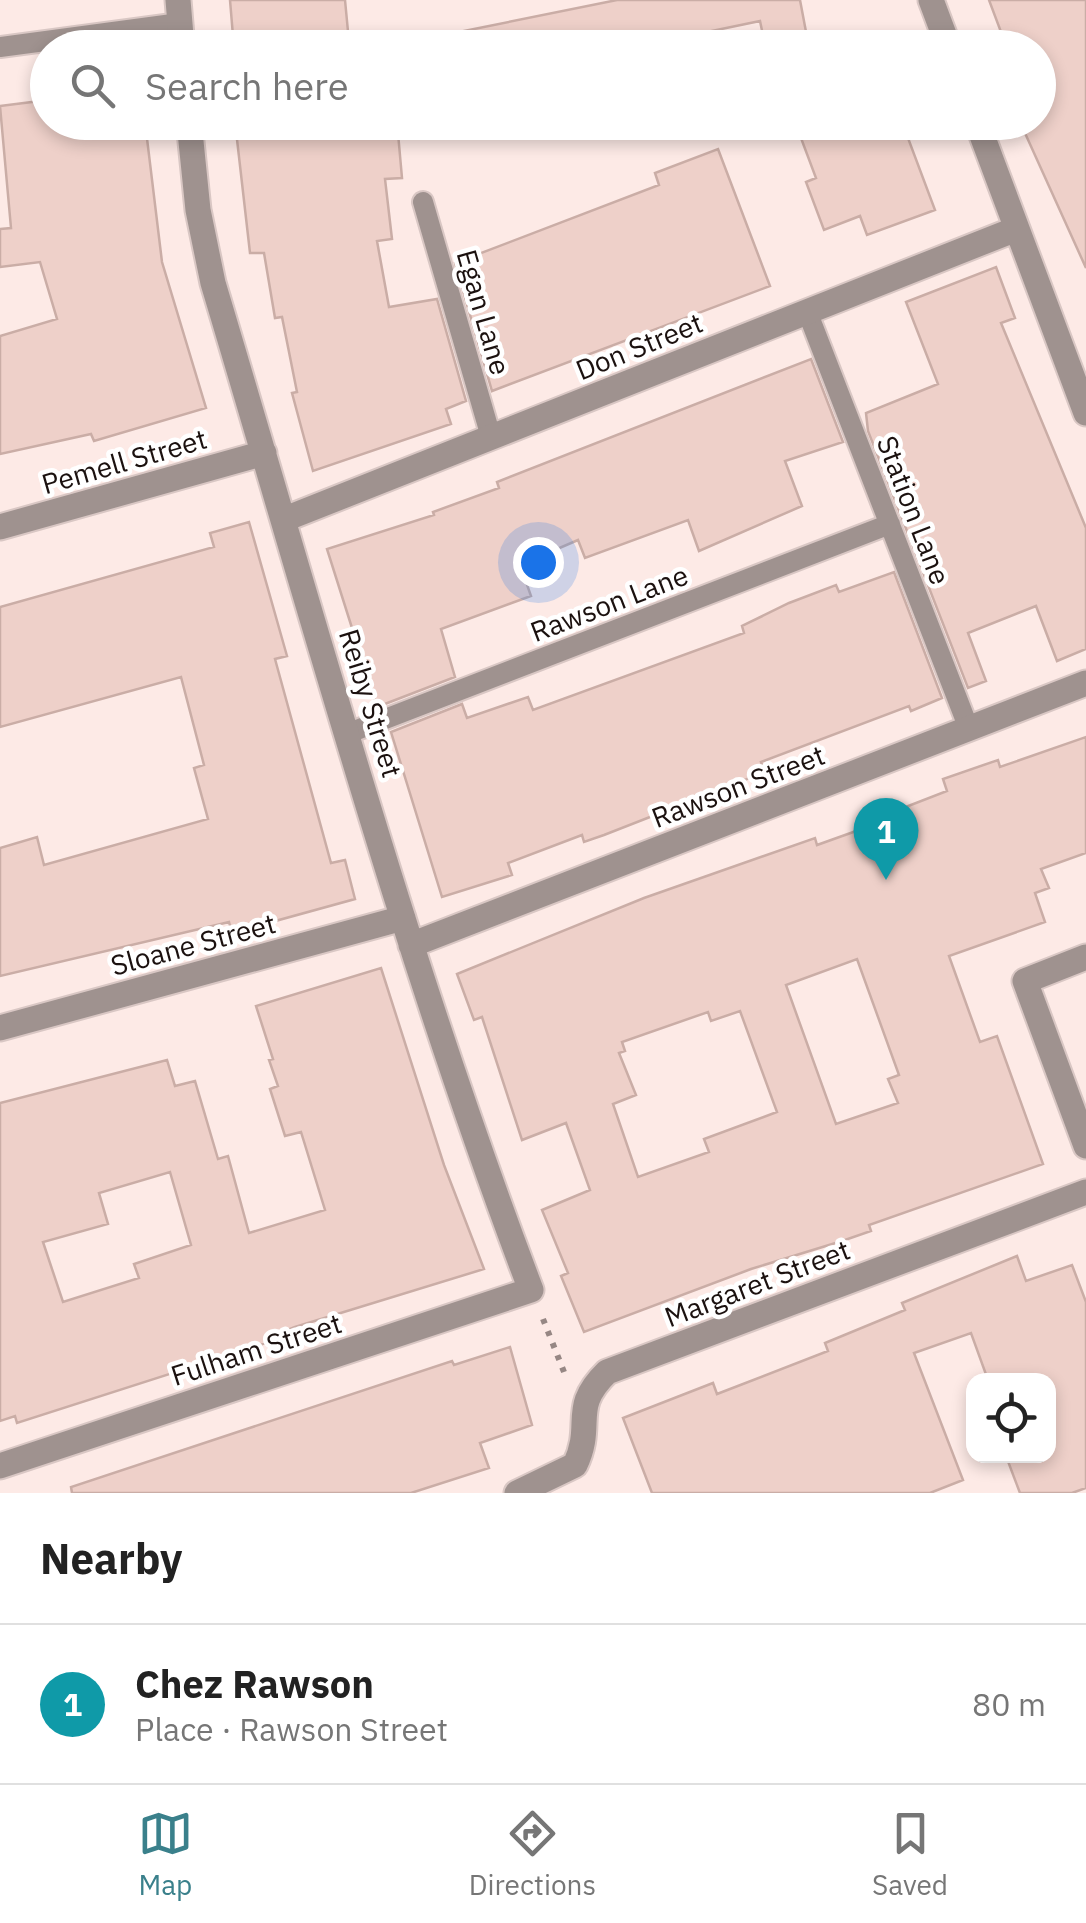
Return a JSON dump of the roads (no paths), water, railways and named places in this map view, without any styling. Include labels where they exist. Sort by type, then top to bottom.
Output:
[{"type":"street","points":[[931,0],[942,30]]},
{"type":"street","name":"Reiby Street","points":[[192,140],[198,210],[212,283],[402,918],[466,1118],[531,1290]]},
{"type":"street","points":[[983,140],[1086,413]]},
{"type":"street","name":"Don Street","points":[[284,518],[1016,229]]},
{"type":"street","name":"Pemell Street","points":[[0,528],[264,453]]},
{"type":"street","name":"Rawson Street","points":[[411,945],[1086,683]]},
{"type":"street","name":"Sloane Street","points":[[0,1028],[402,918]]},
{"type":"street","points":[[1086,957],[1025,980],[1086,1146]]},
{"type":"street","name":"Margaret Street","points":[[517,1493],[574,1465],[586,1430],[583,1404],[589,1390],[607,1372],[1086,1192]]},
{"type":"street","name":"Fulham Street","points":[[0,1466],[531,1290]]},
{"type":"lane","points":[[128,30],[180,23]]},
{"type":"lane","points":[[0,47],[30,43]]},
{"type":"lane","name":"Egan Lane","points":[[423,202],[491,437]]},
{"type":"lane","name":"Station Lane","points":[[807,312],[968,729]]},
{"type":"lane","name":"Rawson Lane","points":[[349,733],[890,524]]},
{"type":"place","name":"Chez Rawson","points":[[886,880]]}]
